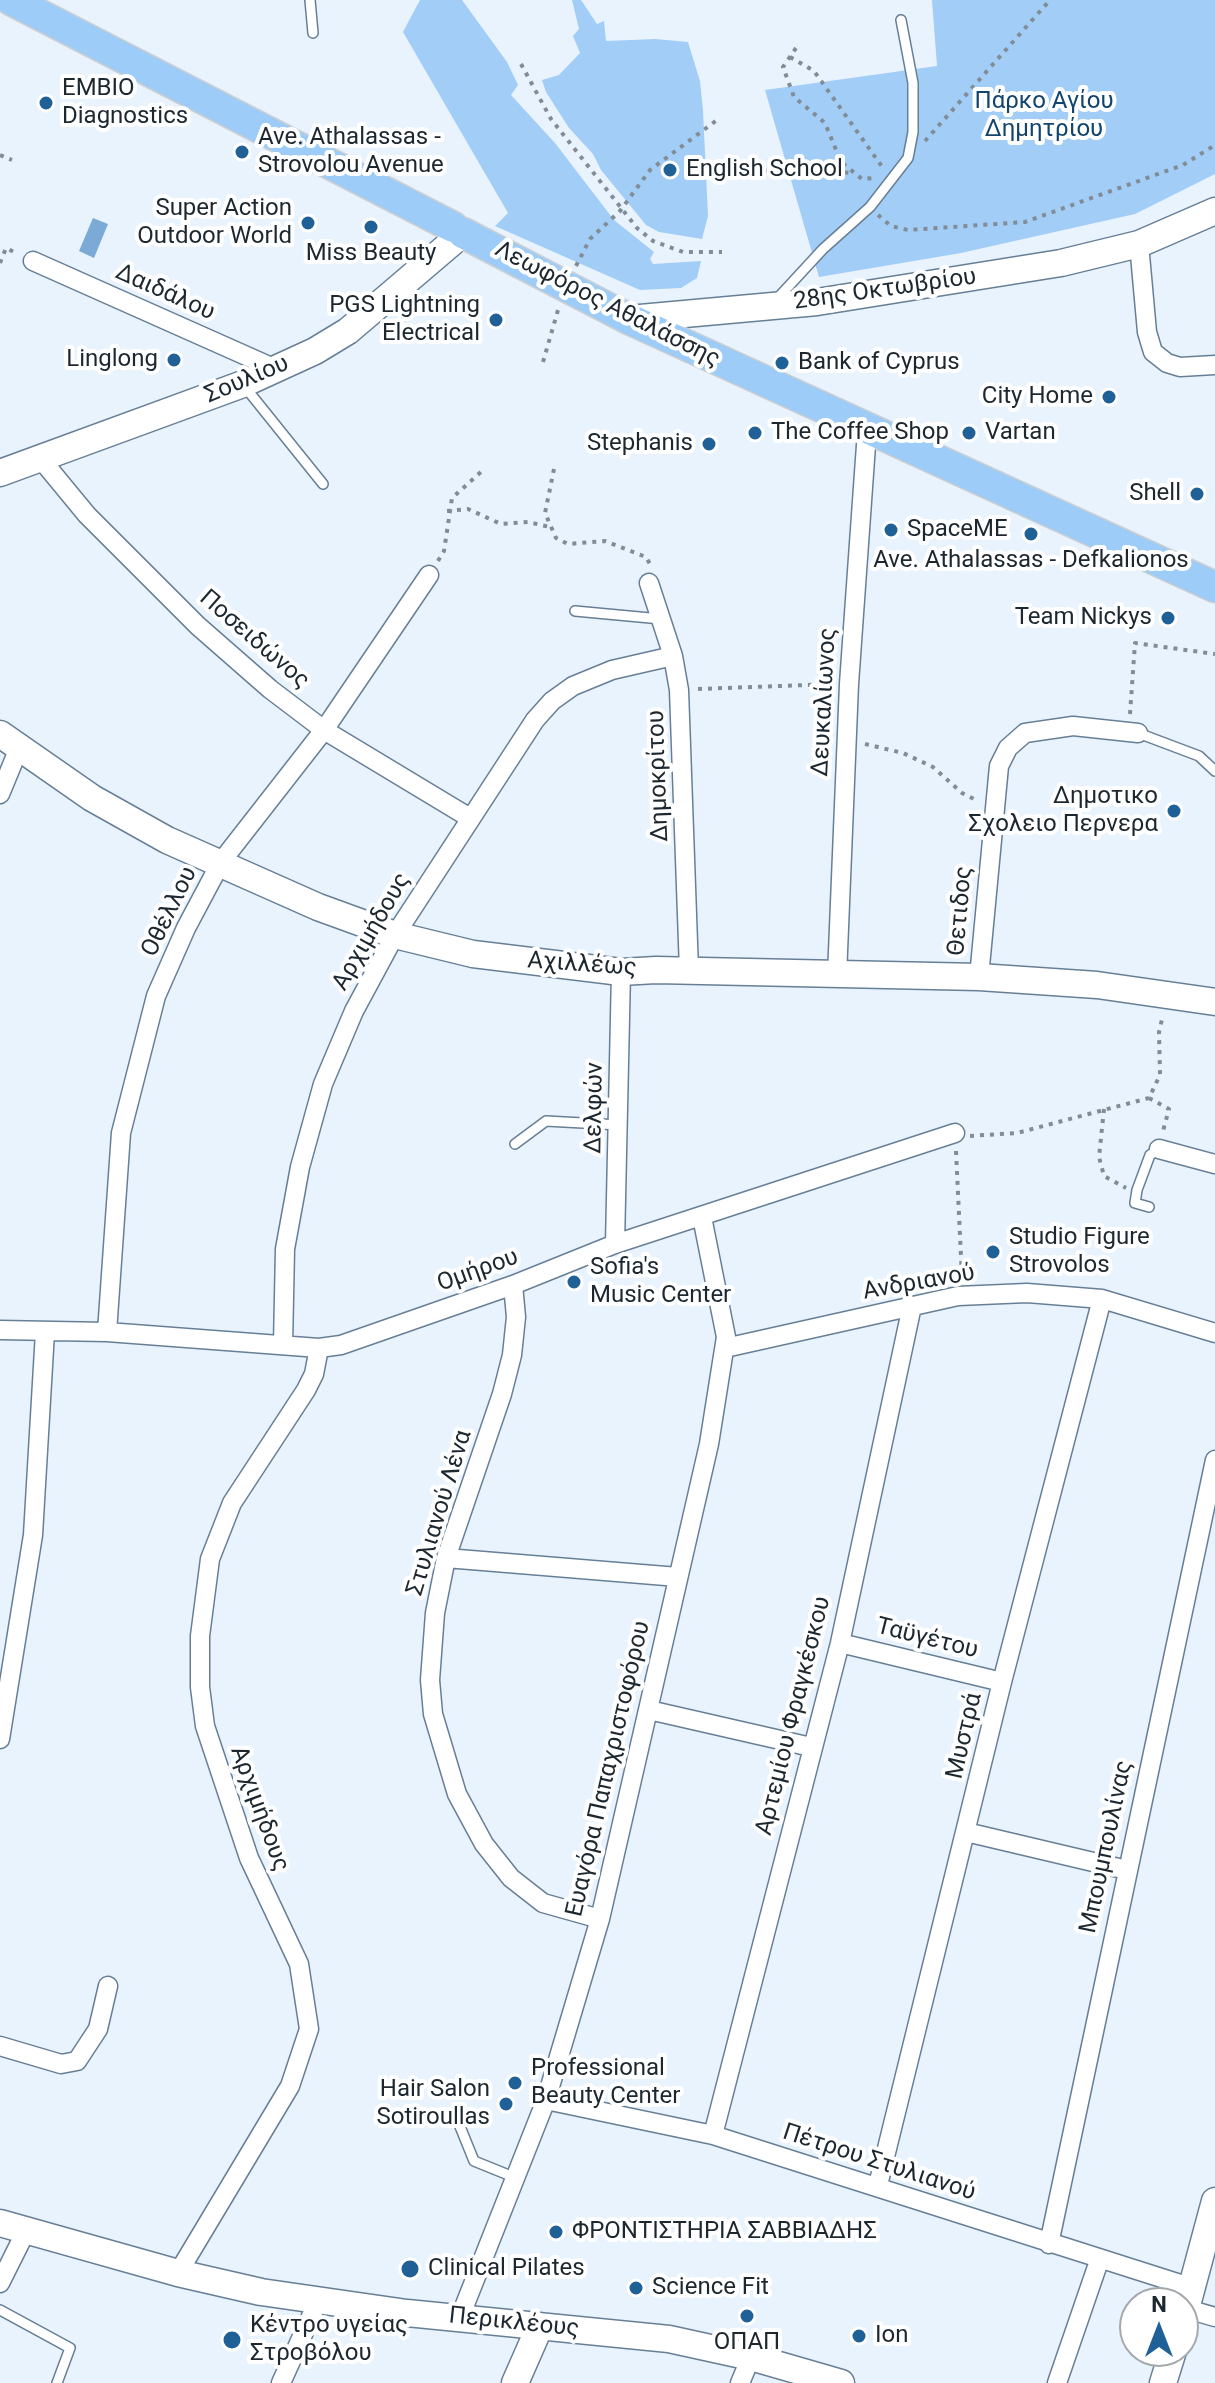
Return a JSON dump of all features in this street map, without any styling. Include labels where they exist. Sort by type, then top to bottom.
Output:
[{"type":"main road","name":"Λεωφόρος Αθαλάσσης","points":[[11,0],[629,319],[867,431],[1215,587]]},
{"type":"street","name":"28ης Οκτωβρίου","points":[[629,319],[914,288],[1061,263],[1139,244],[1215,211]]},
{"type":"street","name":"Σουλίου","points":[[0,473],[278,370],[348,331],[458,230]]},
{"type":"street","points":[[1139,244],[1147,332],[1153,352],[1167,363],[1180,367],[1215,365]]},
{"type":"street","name":"Δαιδάλου","points":[[33,261],[278,370]]},
{"type":"street","name":"Δευκαλίωνος","points":[[837,976],[849,684],[867,431]]},
{"type":"street","name":"Ποσειδώνος","points":[[40,458],[87,515],[198,626],[270,689],[324,730],[470,818]]},
{"type":"street","name":"Οθέλλου","points":[[107,1332],[121,1133],[156,996],[186,928],[221,862],[324,730],[429,575]]},
{"type":"street","name":"Δημοκρίτου","points":[[649,583],[673,656],[679,690],[689,971]]},
{"type":"street","name":"Αρχιμήδους","points":[[283,1345],[285,1249],[300,1167],[323,1084],[354,1011],[395,935],[535,720],[552,701],[573,686],[612,670],[673,656]]},
{"type":"street","name":"Θετιδος","points":[[979,977],[999,766],[1008,748],[1025,733],[1073,726],[1134,733]]},
{"type":"street","points":[[0,794],[10,741]]},
{"type":"street","name":"Αχιλλέως","points":[[10,741],[136,825],[318,907],[395,935],[473,954],[621,972],[979,977],[1097,985],[1215,1002]]},
{"type":"street","name":"Δελφών","points":[[615,1244],[621,972]]},
{"type":"street","name":"Ομήρου","points":[[0,1330],[107,1332],[319,1348],[360,1340],[513,1285],[615,1244],[955,1133]]},
{"type":"street","points":[[1159,1149],[1215,1164]]},
{"type":"street","name":"Ευαγόρα Παπαχριστοφόρου","points":[[460,2317],[546,2100],[600,1919],[709,1444],[725,1348],[721,1307],[702,1217]]},
{"type":"street","name":"Στυλιανού Λένα","points":[[513,1285],[516,1317],[502,1394],[446,1558],[435,1613],[430,1680],[440,1745],[457,1794],[484,1844],[511,1878],[543,1903],[600,1919]]},
{"type":"street","name":"Ανδριανού","points":[[725,1348],[963,1296],[1027,1293],[1102,1299],[1215,1333]]},
{"type":"street","name":"Μυστρά","points":[[878,2185],[1002,1682],[1102,1299]]},
{"type":"street","name":"Αρτεμίου Φραγκέσκου","points":[[713,2135],[840,1643],[912,1306]]},
{"type":"street","points":[[0,1739],[33,1535],[45,1332]]},
{"type":"street","name":"Αρχιμήδους","points":[[178,2273],[290,2086],[309,2029],[299,1964],[249,1858],[205,1726],[200,1687],[200,1636],[210,1559],[232,1503],[306,1390],[314,1374],[319,1348]]},
{"type":"street","name":"Μπουμπουλίνας","points":[[1049,2244],[1215,1460]]},
{"type":"street","points":[[446,1558],[678,1577]]},
{"type":"street","name":"Ταϋγέτου","points":[[840,1643],[1002,1682]]},
{"type":"street","points":[[649,1710],[811,1747]]},
{"type":"street","points":[[966,1832],[1127,1870]]},
{"type":"street","points":[[0,2046],[61,2064],[77,2061],[98,2029],[108,1986]]},
{"type":"street","name":"Πέτρου Στυλιανού","points":[[546,2100],[713,2135],[878,2185],[1099,2261],[1150,2287]]},
{"type":"street","points":[[1193,2287],[1215,2201]]},
{"type":"street","name":"Περικλέους","points":[[0,2223],[178,2273],[318,2301],[669,2339],[751,2357],[841,2383]]},
{"type":"street","points":[[0,2283],[26,2231]]},
{"type":"street","points":[[1057,2383],[1099,2261]]},
{"type":"street","points":[[281,2383],[318,2301]]},
{"type":"street","points":[[515,2383],[540,2326]]},
{"type":"street","points":[[740,2383],[751,2357]]},
{"type":"lane","points":[[310,0],[313,33]]},
{"type":"lane","points":[[770,306],[823,249],[870,207],[908,158],[913,132],[911,63],[901,20]]},
{"type":"lane","points":[[243,384],[323,484]]},
{"type":"lane","points":[[575,611],[661,619]]},
{"type":"lane","points":[[1134,733],[1199,756],[1215,771]]},
{"type":"lane","points":[[515,1144],[546,1121],[619,1125]]},
{"type":"lane","points":[[1149,1207],[1135,1203],[1137,1190],[1150,1155],[1159,1149]]},
{"type":"lane","points":[[459,2124],[474,2161],[516,2178]]},
{"type":"lane","points":[[0,2310],[70,2348],[57,2383]]},
{"type":"path","points":[[789,57],[814,71],[888,173]]},
{"type":"path","points":[[521,64],[551,119],[620,211],[637,228],[670,248],[683,252],[722,252]]},
{"type":"path","points":[[574,272],[590,239],[620,211],[650,170],[717,120]]},
{"type":"path","points":[[870,207],[891,226],[908,230],[1025,222],[1183,165],[1215,145]]},
{"type":"path","points":[[0,155],[12,160]]},
{"type":"path","points":[[735,175],[787,168],[835,169],[854,173]]},
{"type":"path","points":[[0,263],[6,248]]},
{"type":"path","points":[[543,362],[560,302]]},
{"type":"path","points":[[554,469],[545,513],[556,538],[568,544],[605,541],[646,557],[652,570],[649,583]]},
{"type":"path","points":[[429,575],[444,551],[447,511],[452,498],[482,471]]},
{"type":"path","points":[[447,511],[468,509],[501,524],[528,522],[550,527]]},
{"type":"path","points":[[1134,733],[1135,643],[1215,654]]},
{"type":"path","points":[[679,690],[849,684]]},
{"type":"path","points":[[847,743],[874,745],[903,753],[933,767],[962,793],[995,804]]},
{"type":"path","points":[[1149,1098],[1160,1075],[1159,1032],[1172,996]]},
{"type":"path","points":[[978,1138],[1063,1123],[1149,1098],[1169,1109],[1159,1149]]},
{"type":"path","points":[[1104,1109],[1099,1157],[1104,1176],[1118,1186]]},
{"type":"path","points":[[955,1133],[963,1296]]},
{"type":"green space","points":[[420,0],[462,0],[507,62],[518,85],[511,95],[555,143],[614,220],[654,252],[650,259],[653,264],[701,261],[697,278],[681,288],[640,290],[495,226],[508,213],[403,32]]},
{"type":"green space","points":[[572,0],[581,0],[597,24],[604,21],[606,41],[655,39],[688,42],[700,81],[703,111],[708,216],[702,239],[659,232],[646,225],[601,170],[593,154],[569,128],[546,92],[542,80],[559,75],[580,53],[573,36],[579,29]]},
{"type":"green space","name":"Πάρκο Αγίου Δημητρίου","points":[[932,0],[1215,0],[1215,174],[1135,214],[961,253],[819,277],[765,90],[937,66]]},
{"type":"shaded area","points":[[93,218],[108,224],[94,258],[79,251]]},
{"type":"place","name":"EMBIO Diagnostics","points":[[46,103]]},
{"type":"place","name":"Ave. Athalassas - Strovolou Avenue","points":[[242,152]]},
{"type":"place","name":"English School","points":[[670,170]]},
{"type":"place","name":"Super Action Outdoor World","points":[[308,223]]},
{"type":"place","name":"Miss Beauty","points":[[371,227]]},
{"type":"place","name":"PGS Lightning Electrical","points":[[496,320]]},
{"type":"place","name":"Linglong","points":[[174,360]]},
{"type":"place","name":"Bank of Cyprus","points":[[782,363]]},
{"type":"place","name":"City Home","points":[[1109,397]]},
{"type":"place","name":"The Coffee Shop","points":[[755,433]]},
{"type":"place","name":"Vartan","points":[[969,433]]},
{"type":"place","name":"Stephanis","points":[[709,444]]},
{"type":"place","name":"Shell","points":[[1197,494]]},
{"type":"place","name":"SpaceME","points":[[891,530]]},
{"type":"place","name":"Ave. Athalassas - Defkalionos","points":[[1031,534]]},
{"type":"place","name":"Team Nickys","points":[[1168,618]]},
{"type":"place","name":"Δημοτικο Σχολειο Περνερα","points":[[1174,811]]},
{"type":"place","name":"Studio Figure Strovolos","points":[[993,1252]]},
{"type":"place","name":"Sofia's Music Center","points":[[574,1282]]},
{"type":"place","name":"Professional Beauty Center","points":[[515,2083]]},
{"type":"place","name":"Hair Salon Sotiroullas","points":[[506,2104]]},
{"type":"place","name":"ΦΡΟΝΤΙΣΤΗΡΙΑ ΣΑΒΒΙΑΔΗΣ","points":[[556,2232]]},
{"type":"place","name":"Clinical Pilates","points":[[410,2269]]},
{"type":"place","name":"Science Fit","points":[[636,2288]]},
{"type":"place","name":"ΟΠΑΠ","points":[[747,2316]]},
{"type":"place","name":"Ion","points":[[859,2336]]},
{"type":"place","name":"Κέντρο υγείας Στροβόλου","points":[[232,2340]]}]
